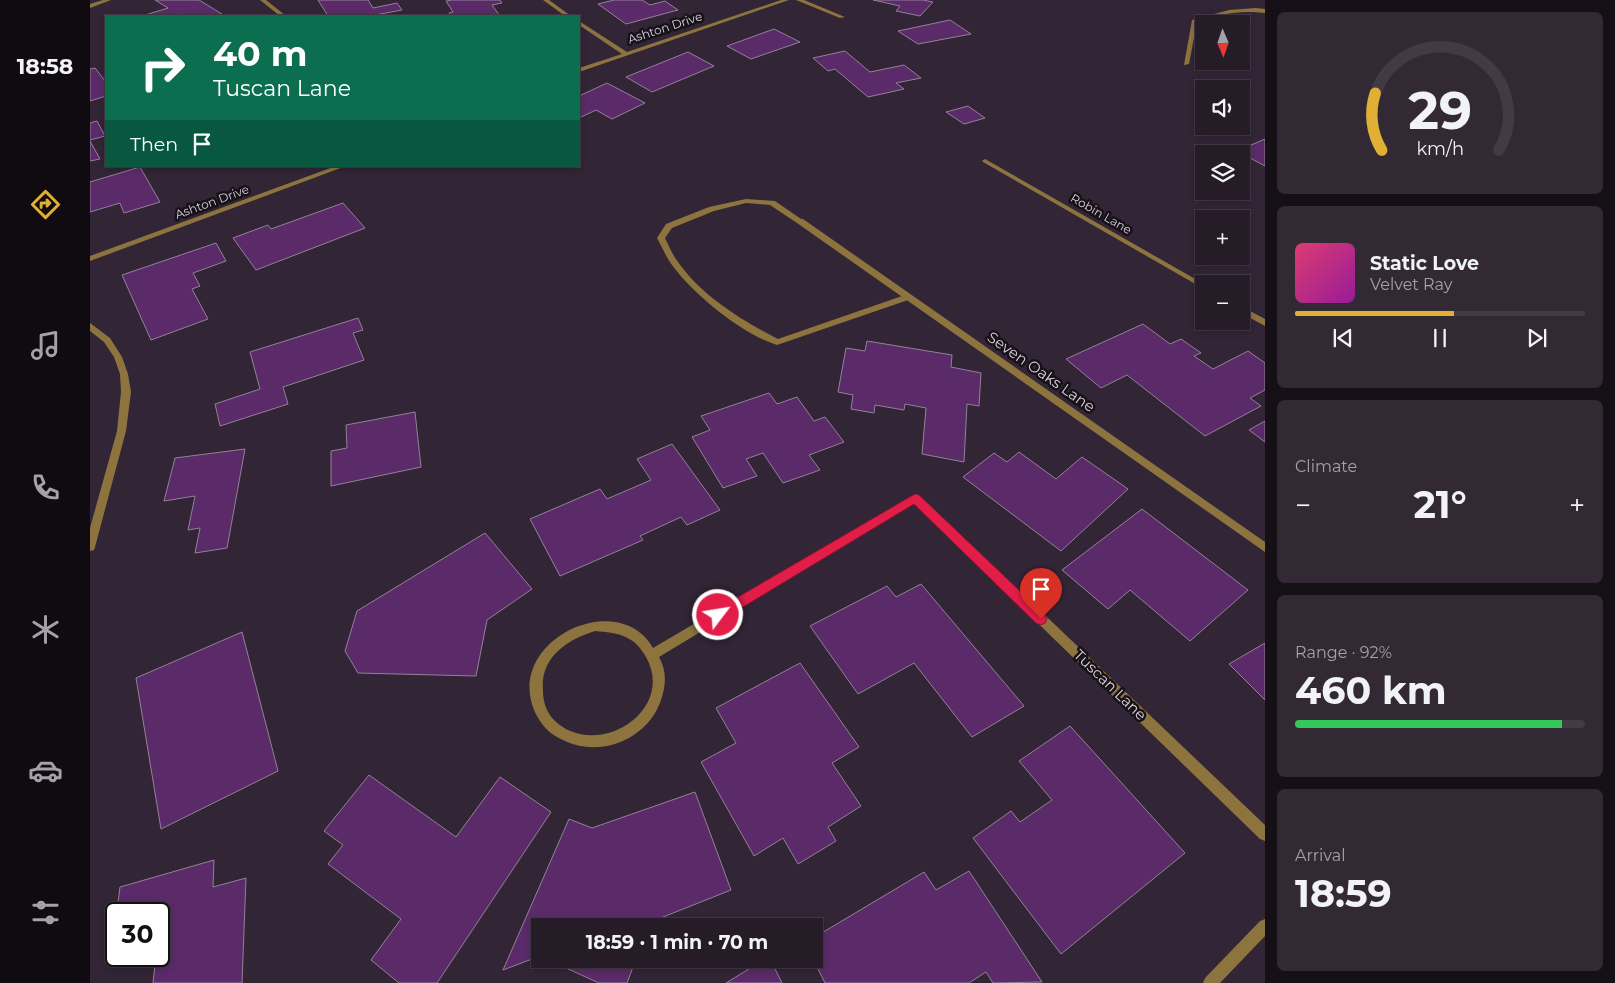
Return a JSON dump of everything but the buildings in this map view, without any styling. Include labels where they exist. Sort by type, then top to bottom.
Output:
[{"type":"street","points":[[90,6],[108,0]]},
{"type":"street","points":[[263,0],[282,15]]},
{"type":"street","points":[[546,0],[567,15]]},
{"type":"street","name":"Ashton Drive","points":[[580,70],[786,0]]},
{"type":"street","points":[[798,0],[842,17]]},
{"type":"street","points":[[1186,64],[1194,21],[1213,14],[1255,9],[1265,10]]},
{"type":"street","points":[[580,24],[625,53]]},
{"type":"street","name":"Robin Lane","points":[[985,161],[1195,282]]},
{"type":"street","name":"Ashton Drive","points":[[90,259],[339,167]]},
{"type":"street","name":"Seven Oaks Lane","points":[[908,297],[777,342],[751,329],[708,297],[676,264],[661,238],[669,226],[712,209],[746,201],[772,203],[800,221],[1265,548]]},
{"type":"street","points":[[1250,314],[1265,323]]},
{"type":"street","points":[[90,326],[108,341],[122,367],[126,381],[126,415],[90,547]]},
{"type":"street","name":"Tuscan Lane","points":[[652,654],[915,498],[1265,834]]},
{"type":"street","points":[[594,626],[617,628],[638,637],[652,654],[660,675],[657,698],[646,719],[626,735],[601,743],[576,741],[555,729],[540,711],[535,688],[540,666],[553,646],[572,633],[594,626]]},
{"type":"street","points":[[1210,983],[1265,926]]},
{"type":"route","points":[[718,615],[915,498],[1041,619]]}]
